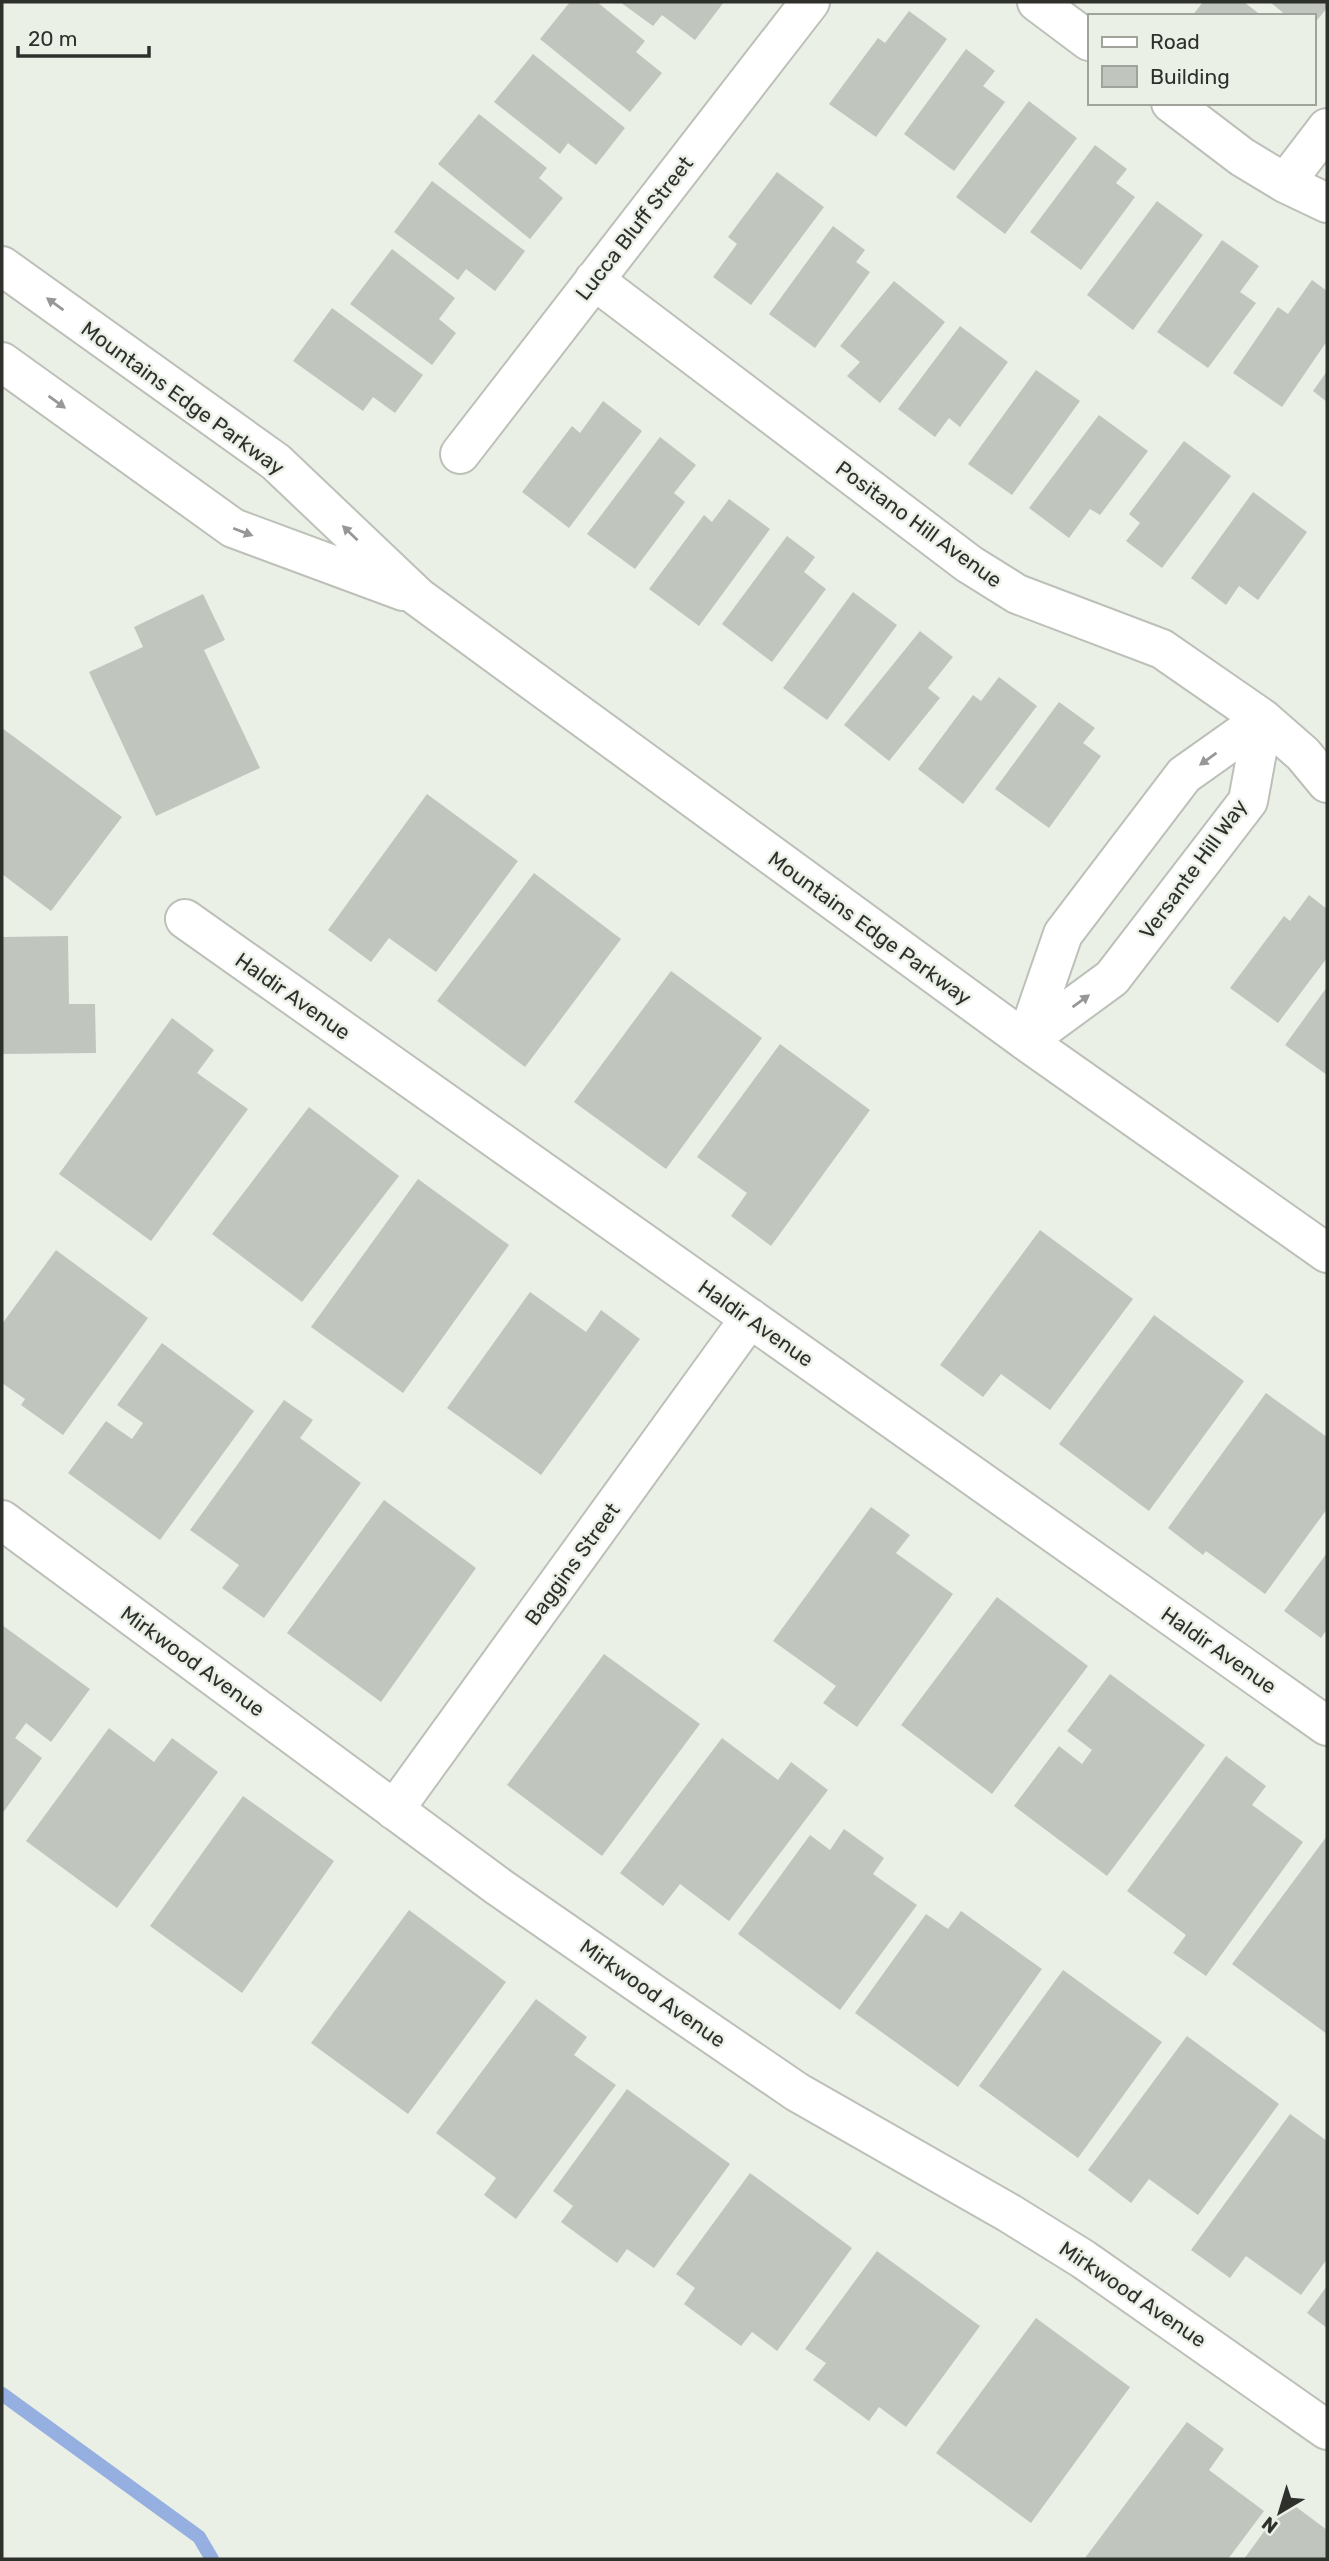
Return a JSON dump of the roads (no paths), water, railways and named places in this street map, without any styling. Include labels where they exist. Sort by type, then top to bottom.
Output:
[{"type":"street","name":"Lucca Bluff Street","points":[[460,454],[810,2]]},
{"type":"street","points":[[1037,2],[1088,40]]},
{"type":"street","points":[[1174,105],[1242,157],[1285,183],[1327,203]]},
{"type":"street","points":[[1285,183],[1327,128]]},
{"type":"street","name":"Mountains Edge Parkway","points":[[2,266],[276,462],[418,597],[1026,1041],[1327,1253]]},
{"type":"street","name":"Positano Hill Avenue","points":[[594,280],[969,564],[1017,594],[1162,649],[1263,719],[1303,754],[1327,783]]},
{"type":"street","name":"Mountains Edge Parkway","points":[[2,362],[233,528],[418,597]]},
{"type":"street","points":[[1026,1041],[1063,934],[1184,775],[1263,719]]},
{"type":"street","name":"Versante Hill Way","points":[[1026,1041],[1112,978],[1248,801],[1263,719]]},
{"type":"street","name":"Haldir Avenue","points":[[185,919],[1327,1726]]},
{"type":"street","name":"Baggins Street","points":[[394,1810],[750,1318]]},
{"type":"street","name":"Mirkwood Avenue","points":[[2,1520],[499,1887],[797,2092],[1009,2213],[1083,2259],[1327,2430]]},
{"type":"waterway","points":[[2,2394],[199,2537],[212,2559]]}]
